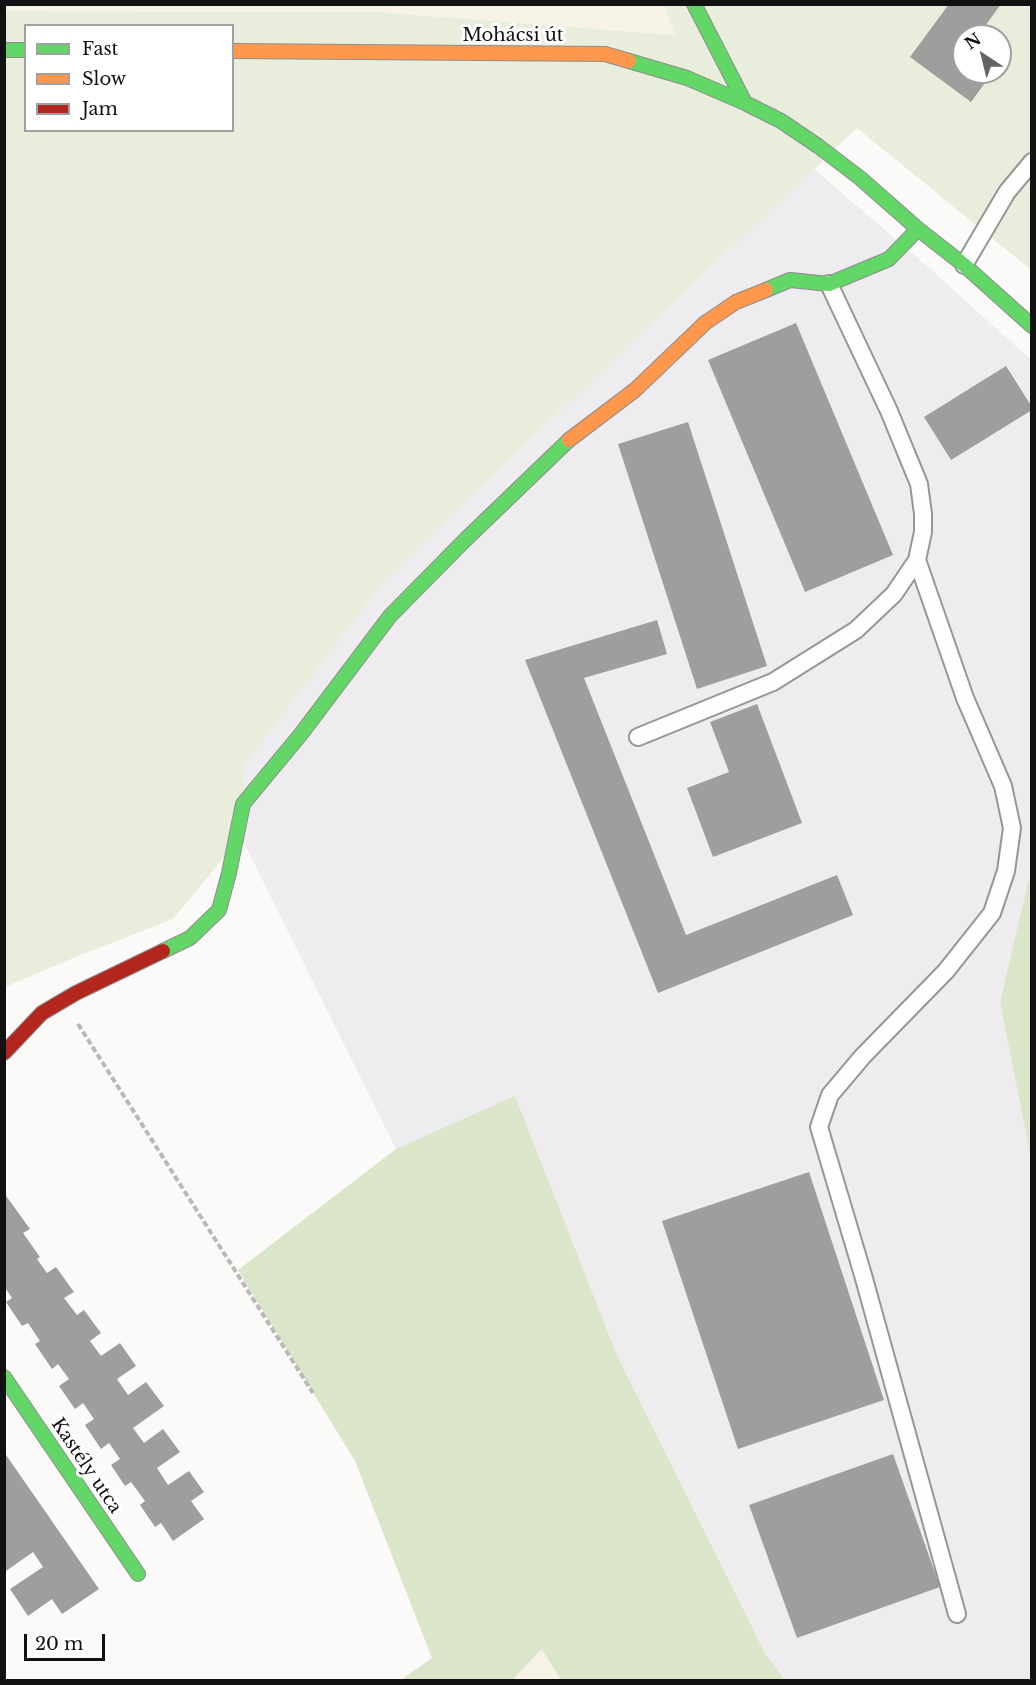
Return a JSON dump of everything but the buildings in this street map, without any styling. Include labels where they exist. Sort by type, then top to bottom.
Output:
[{"type":"street","points":[[694,4],[745,103]]},
{"type":"street","points":[[4,50],[24,50]]},
{"type":"street","name":"Mohácsi út","points":[[234,51],[605,54],[687,78],[745,103],[781,122],[818,146],[860,178],[1032,326]]},
{"type":"street","points":[[4,1053],[42,1013],[190,938],[219,910],[243,804],[301,734],[390,616],[568,441],[635,390],[705,323],[736,302],[790,280],[829,284],[889,259],[918,229]]},
{"type":"street","name":"Kastély utca","points":[[4,1377],[138,1574]]},
{"type":"lane","points":[[963,265],[1007,192],[1032,162]]},
{"type":"lane","points":[[638,737],[773,682],[856,630],[894,594],[917,560],[923,532],[919,484],[889,411],[829,284]]},
{"type":"lane","points":[[917,560],[965,698],[1003,786],[1012,828],[1006,871],[992,913],[946,971],[863,1056],[830,1095],[819,1127],[863,1275],[957,1614]]},
{"type":"path","points":[[63,1001],[313,1393]]},
{"type":"shaded area","points":[[5,4],[665,4],[676,35],[378,12],[5,11]]},
{"type":"shaded area","points":[[814,169],[1031,360],[1032,871],[1000,1002],[1032,1158],[1031,1680],[785,1680],[766,1655],[616,1353],[515,1097],[396,1149],[241,837],[244,766],[385,580]]},
{"type":"shaded area","points":[[542,1648],[561,1680],[512,1680]]},
{"type":"green space","points":[[665,5],[1031,5],[1031,270],[857,128],[385,580],[244,766],[241,837],[173,919],[5,987],[5,11],[378,12],[675,35]]},
{"type":"green space","points":[[1031,871],[1031,1158],[1000,1002]]},
{"type":"green space","points":[[515,1096],[616,1353],[766,1655],[785,1680],[561,1680],[542,1649],[512,1680],[401,1680],[432,1658],[355,1461],[238,1270],[396,1149]]},
{"type":"traffic: fast","points":[[694,4],[745,103]]},
{"type":"traffic: fast","points":[[4,50],[24,50]]},
{"type":"traffic: fast","points":[[629,61],[687,78],[781,121],[860,178],[918,229],[964,265],[1032,326]]},
{"type":"traffic: fast","points":[[766,290],[790,280],[829,284],[889,259],[918,229]]},
{"type":"traffic: fast","points":[[163,951],[190,938],[219,910],[243,804],[301,734],[390,616],[569,440]]},
{"type":"traffic: fast","points":[[4,1377],[138,1574]]},
{"type":"traffic: slow","points":[[234,51],[605,54],[629,61]]},
{"type":"traffic: slow","points":[[569,440],[635,390],[705,323],[736,302],[766,290]]},
{"type":"traffic: jam","points":[[4,1053],[42,1013],[76,993],[163,951]]}]
